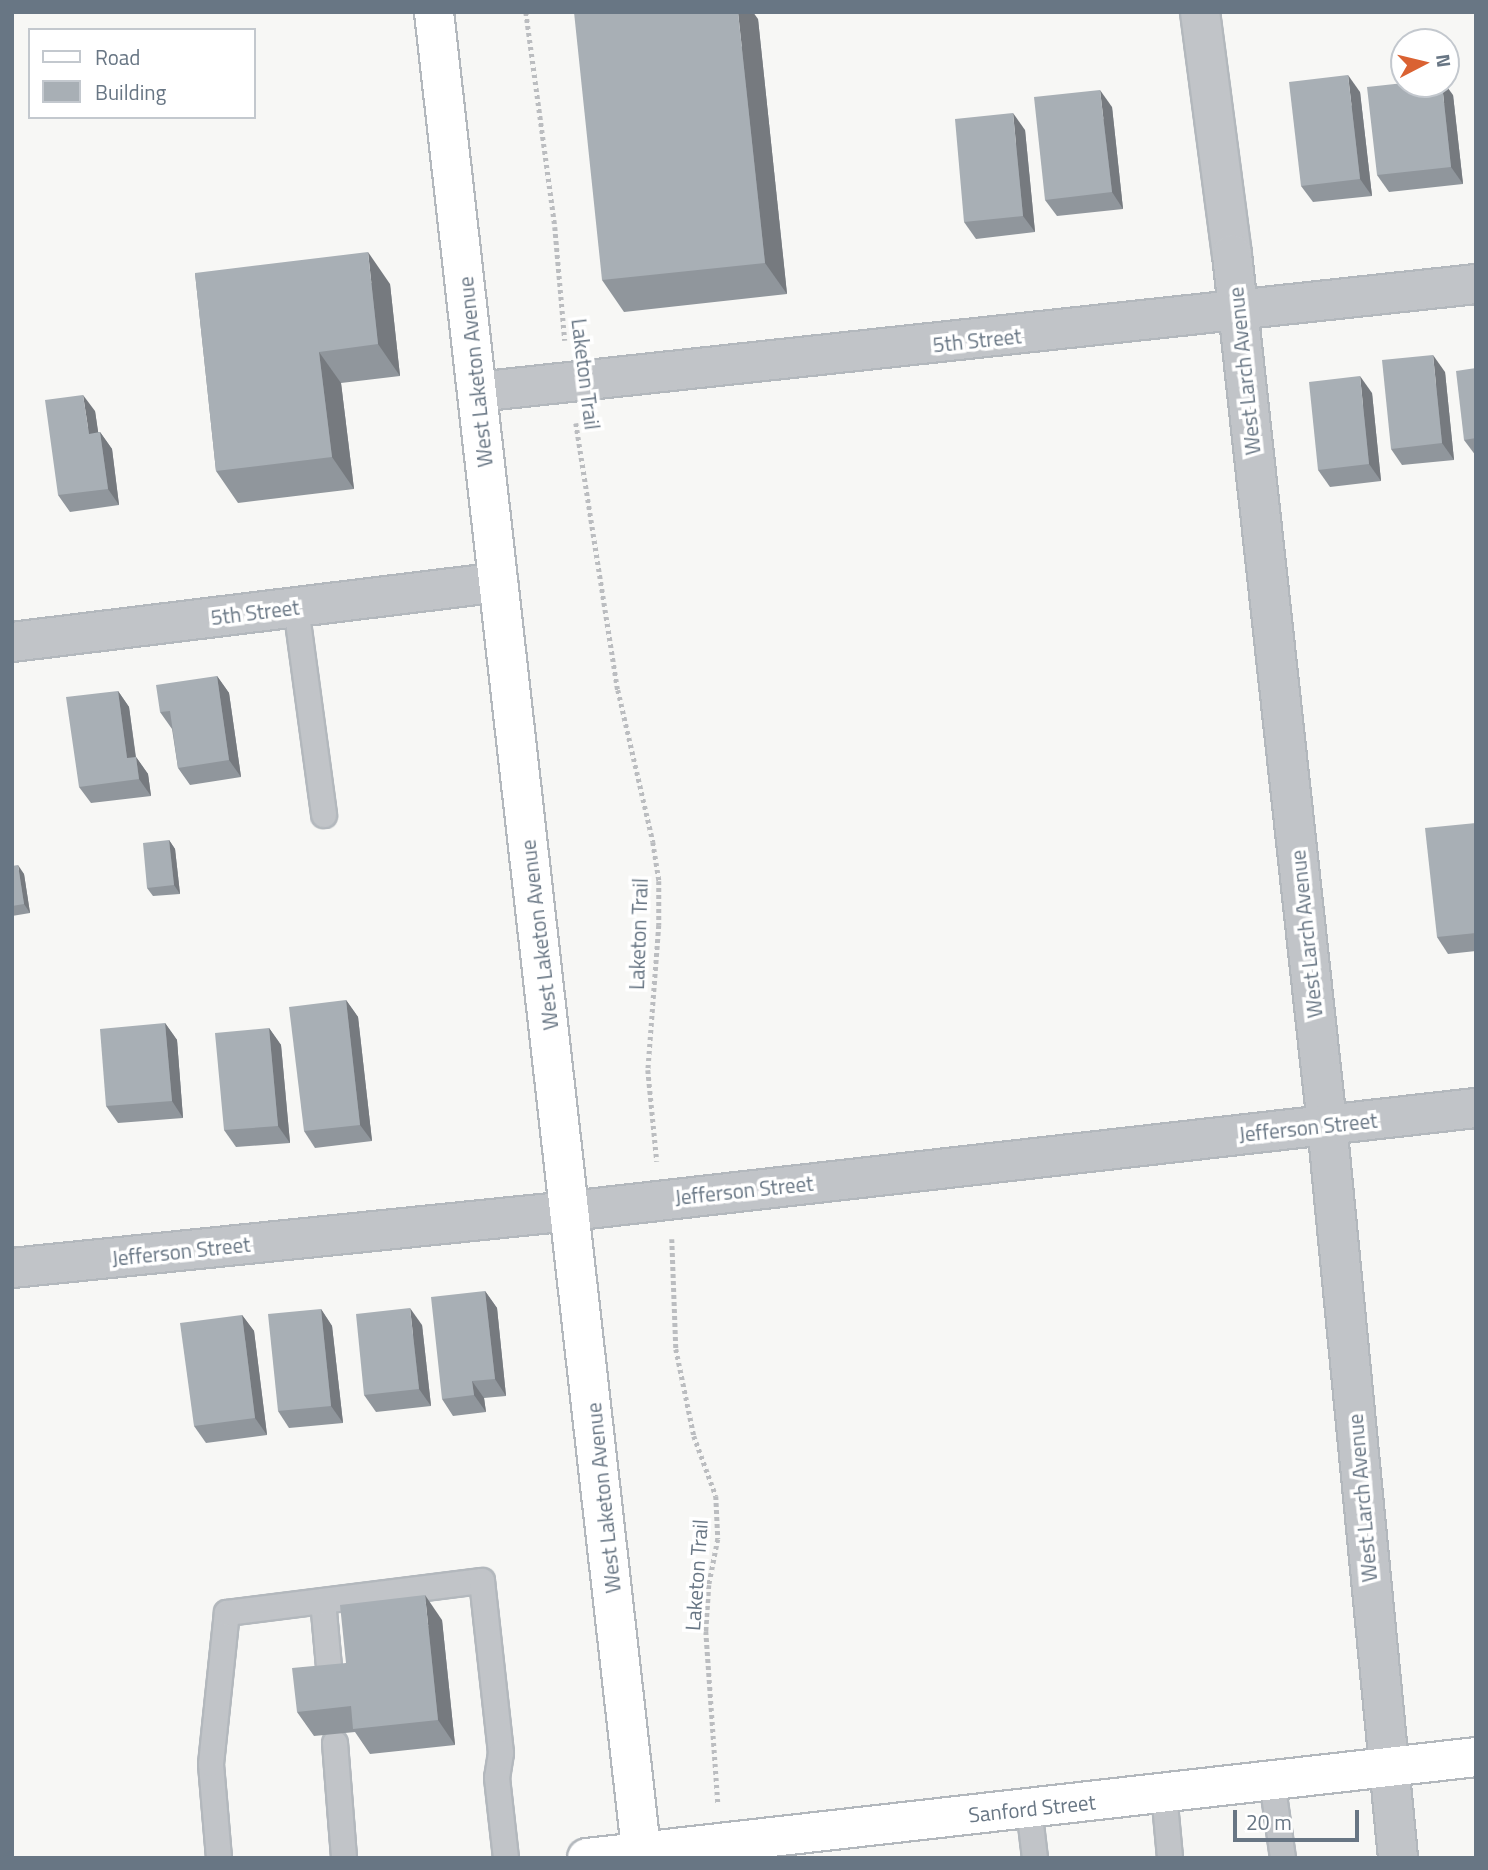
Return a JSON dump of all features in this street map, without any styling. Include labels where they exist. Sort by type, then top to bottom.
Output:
[{"type":"main road","name":"West Laketon Avenue","points":[[434,12],[642,1855]]},
{"type":"main road","name":"Sanford Street","points":[[587,1858],[642,1855],[721,1843],[1476,1757]]},
{"type":"street","name":"West Larch Avenue","points":[[1200,12],[1238,311],[1327,1124],[1387,1768],[1398,1858]]},
{"type":"street","name":"5th Street","points":[[477,392],[571,384],[1476,284]]},
{"type":"street","name":"5th Street","points":[[12,642],[498,582]]},
{"type":"street","name":"Jefferson Street","points":[[12,1268],[570,1211],[1476,1108]]},
{"type":"lane","points":[[296,607],[324,815]]},
{"type":"lane","points":[[219,1858],[211,1764],[227,1613],[482,1581],[501,1753],[497,1778],[506,1858]]},
{"type":"lane","points":[[323,1601],[331,1689]]},
{"type":"lane","points":[[335,1743],[344,1858]]},
{"type":"lane","points":[[1272,1782],[1283,1858]]},
{"type":"lane","points":[[1164,1793],[1170,1858]]},
{"type":"lane","points":[[1029,1808],[1035,1858]]},
{"type":"path","name":"Laketon Trail","points":[[526,12],[555,227],[571,384],[618,690],[653,842],[659,881],[659,925],[648,1070],[663,1200],[675,1251],[676,1349],[694,1436],[716,1496],[718,1539],[709,1585],[706,1631],[721,1843]]},
{"type":"building","points":[[574,12],[738,12],[765,263],[602,280]]},
{"type":"building","points":[[1348,75],[1360,179],[1301,186],[1289,82]]},
{"type":"building","points":[[1390,85],[1390,98],[1444,98],[1451,167],[1377,175],[1367,87]]},
{"type":"building","points":[[1100,90],[1112,192],[1045,200],[1034,97]]},
{"type":"building","points":[[1013,113],[1023,216],[964,222],[955,119]]},
{"type":"building","points":[[368,252],[378,344],[319,352],[332,457],[216,471],[195,273]]},
{"type":"building","points":[[1433,355],[1442,443],[1391,449],[1382,360]]},
{"type":"building","points":[[1476,368],[1476,438],[1464,440],[1456,371]]},
{"type":"building","points":[[1360,376],[1369,464],[1318,470],[1309,382]]},
{"type":"building","points":[[83,395],[89,434],[100,432],[108,489],[58,495],[45,400]]},
{"type":"building","points":[[217,676],[229,760],[178,768],[170,711],[160,712],[156,685]]},
{"type":"building","points":[[118,691],[127,758],[136,757],[139,779],[79,787],[66,697]]},
{"type":"building","points":[[1476,823],[1476,933],[1437,937],[1425,828]]},
{"type":"building","points":[[169,840],[174,885],[147,888],[143,843]]},
{"type":"building","points":[[18,865],[24,904],[12,906],[12,866]]},
{"type":"building","points":[[346,1000],[360,1125],[304,1131],[289,1007]]},
{"type":"building","points":[[165,1023],[172,1101],[106,1106],[100,1029]]},
{"type":"building","points":[[269,1028],[278,1126],[224,1130],[215,1033]]},
{"type":"building","points":[[485,1291],[495,1379],[472,1381],[474,1395],[442,1399],[431,1297]]},
{"type":"building","points":[[410,1308],[419,1389],[364,1395],[356,1314]]},
{"type":"building","points":[[321,1309],[331,1406],[278,1411],[268,1314]]},
{"type":"building","points":[[242,1315],[255,1418],[194,1426],[180,1323]]},
{"type":"building","points":[[425,1595],[438,1720],[353,1729],[351,1706],[297,1712],[292,1668],[346,1663],[340,1605]]}]
